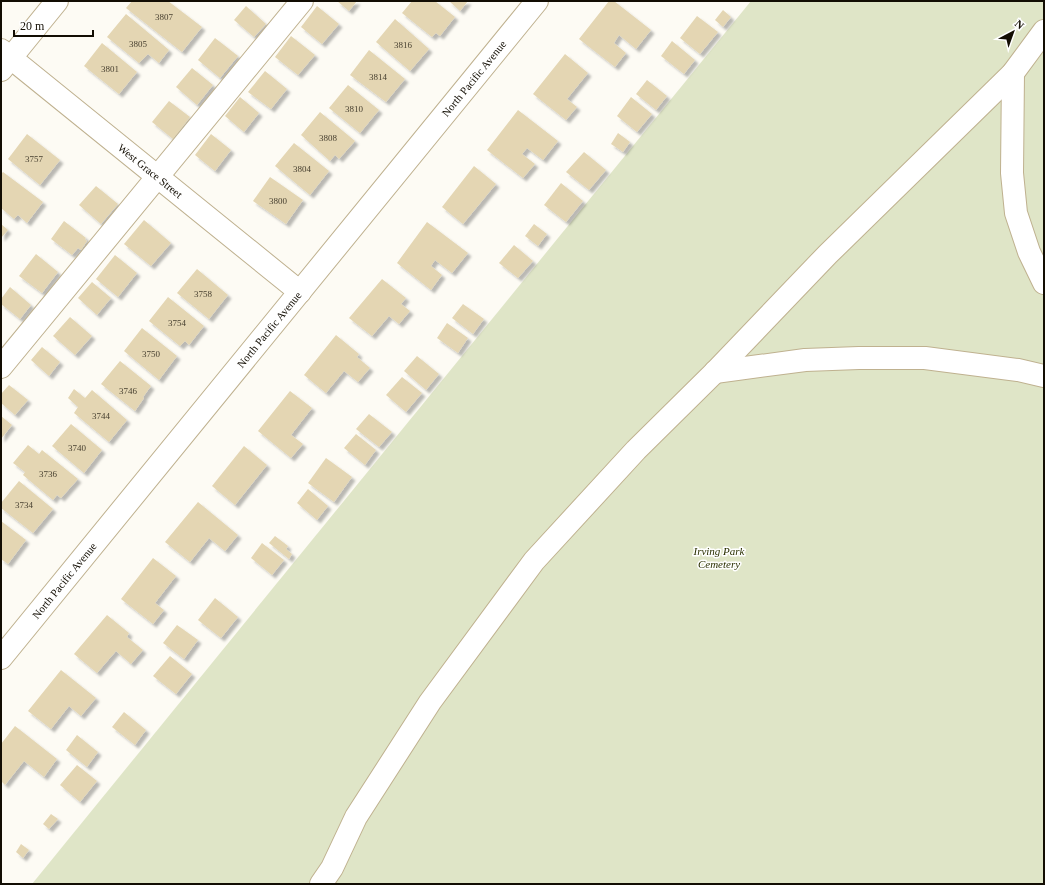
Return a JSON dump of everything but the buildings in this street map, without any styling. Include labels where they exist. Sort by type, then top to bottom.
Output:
[{"type":"street","points":[[4,59],[57,1]]},
{"type":"street","points":[[1,367],[302,1]]},
{"type":"street","name":"North Pacific Avenue","points":[[1,658],[537,1]]},
{"type":"street","points":[[328,878],[356,817],[430,702],[534,561],[636,450],[715,372],[828,254],[1013,73],[1044,31]]},
{"type":"street","name":"West Grace Street","points":[[4,59],[157,176],[300,292]]},
{"type":"street","points":[[1013,73],[1012,173],[1016,213],[1029,252],[1044,283]]},
{"type":"street","points":[[715,372],[805,360],[925,358],[1010,369],[1044,376]]},
{"type":"green space","name":"Irving Park Cemetery","points":[[751,1],[1044,1],[1044,884],[32,884]]}]
